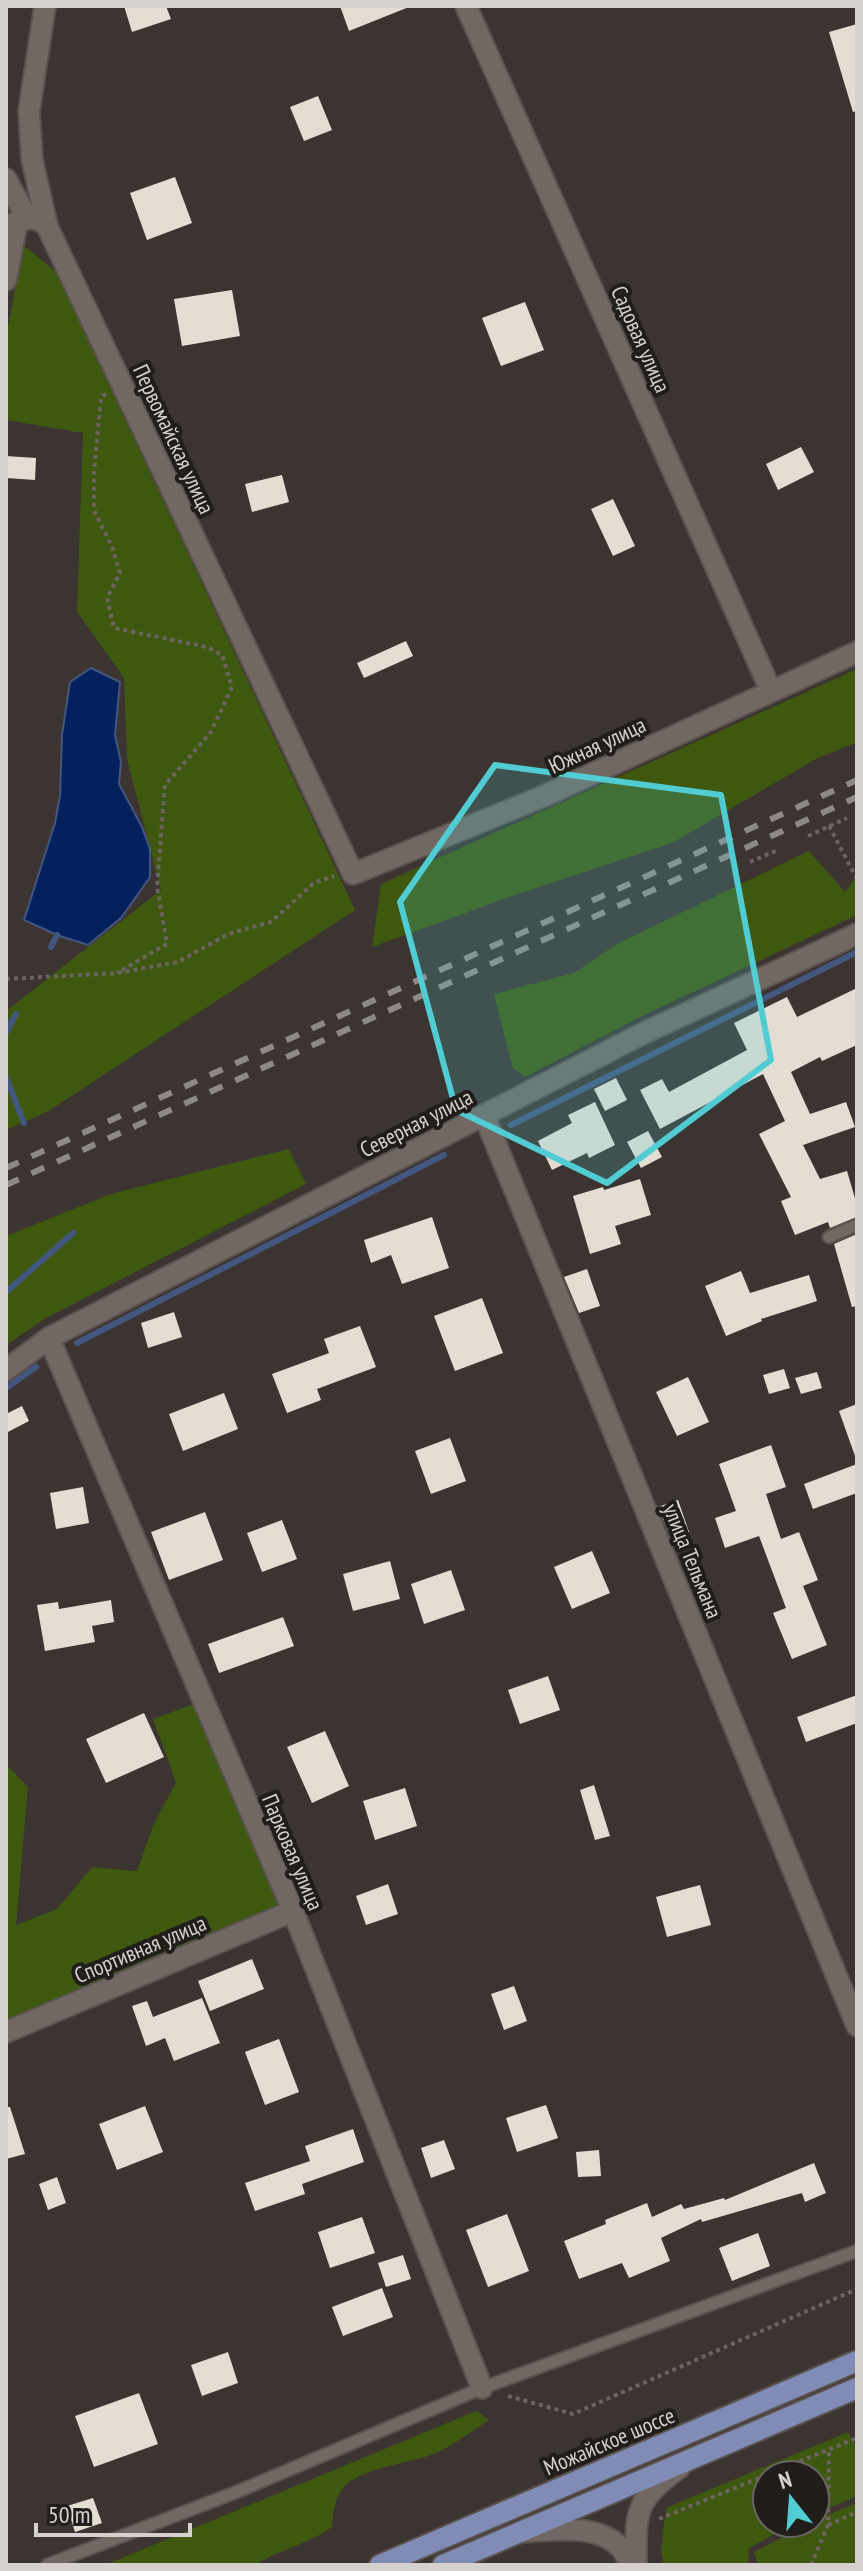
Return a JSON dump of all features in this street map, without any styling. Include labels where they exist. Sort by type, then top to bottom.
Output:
[{"type":"main road","name":"Можайское шоссе","points":[[380,2565],[857,2361]]},
{"type":"main road","points":[[443,2565],[857,2388]]},
{"type":"street","name":"Первомайская улица","points":[[45,6],[29,111],[32,159],[24,223],[121,384],[353,874]]},
{"type":"street","name":"Садовая улица","points":[[466,6],[771,691]]},
{"type":"street","points":[[6,179],[24,223],[6,280]]},
{"type":"street","name":"Южная улица","points":[[353,874],[544,796],[857,652]]},
{"type":"street","name":"Северная улица","points":[[6,1370],[49,1338],[644,1033],[857,934]]},
{"type":"street","name":"улица Тельмана","points":[[484,1115],[857,2026]]},
{"type":"street","name":"Парковая улица","points":[[49,1338],[293,1911],[482,2388]]},
{"type":"street","name":"Спортивная улица","points":[[6,2032],[293,1911]]},
{"type":"street","points":[[633,2565],[637,2516],[643,2500],[660,2482],[687,2462]]},
{"type":"street","points":[[519,2533],[566,2529],[601,2534],[622,2549],[633,2565]]},
{"type":"lane","points":[[829,1237],[857,1225]]},
{"type":"lane","points":[[47,2565],[239,2491],[482,2388],[857,2251]]},
{"type":"path","points":[[117,973],[167,944],[157,887],[165,785],[211,732],[232,687],[222,655],[207,647],[114,628],[107,598],[120,573],[112,547],[94,510],[94,471],[101,397],[121,384]]},
{"type":"path","points":[[808,836],[847,818]]},
{"type":"path","points":[[829,826],[857,879]]},
{"type":"path","points":[[750,862],[778,850]]},
{"type":"path","points":[[6,979],[117,973],[178,962],[228,934],[271,922],[314,883],[328,876],[353,874]]},
{"type":"path","points":[[482,2388],[573,2414],[857,2289]]},
{"type":"path","points":[[636,2528],[857,2438]]},
{"type":"path","points":[[829,2449],[829,2459]]},
{"type":"path","points":[[831,2524],[857,2512]]},
{"type":"path","points":[[811,2565],[822,2539]]},
{"type":"highlighted area","points":[[495,765],[721,795],[771,1060],[607,1183],[456,1110],[400,902]]},
{"type":"green space","points":[[23,245],[56,272],[355,910],[47,1112],[6,1130],[6,1011],[161,890],[127,759],[124,678],[77,612],[83,433],[6,420],[6,338]]},
{"type":"green space","points":[[857,669],[857,742],[816,759],[672,843],[372,947],[381,884]]},
{"type":"green space","points":[[809,851],[845,892],[857,875],[857,915],[644,1015],[525,1077],[513,1068],[494,994],[574,973],[617,944]]},
{"type":"green space","points":[[289,1149],[306,1184],[46,1318],[6,1345],[6,1236],[111,1194]]},
{"type":"green space","points":[[200,1702],[288,1905],[6,2021],[6,1764],[28,1787],[16,1925],[57,1909],[92,1867],[137,1871],[153,1826],[176,1782],[153,1719]]},
{"type":"green space","points":[[476,2411],[489,2420],[439,2452],[372,2471],[351,2481],[338,2496],[332,2527],[255,2565],[105,2565]]},
{"type":"green space","points":[[848,2432],[857,2449],[857,2496],[831,2507],[831,2459],[783,2459]]},
{"type":"green space","points":[[751,2473],[751,2539],[765,2539],[749,2548],[748,2565],[664,2565],[661,2551],[666,2508]]},
{"type":"green space","points":[[857,2503],[857,2565],[758,2565],[754,2552],[779,2539],[831,2539],[831,2514]]},
{"type":"water","points":[[91,668],[120,682],[115,735],[121,762],[119,784],[150,849],[150,877],[121,918],[88,945],[24,920],[55,823],[70,682]]},
{"type":"building","points":[[124,6],[166,6],[171,19],[132,32]]},
{"type":"building","points":[[340,6],[409,6],[409,7],[349,31]]},
{"type":"building","points":[[857,24],[857,111],[853,112],[829,32]]},
{"type":"building","points":[[318,96],[332,130],[304,141],[290,107]]},
{"type":"building","points":[[175,177],[192,223],[147,240],[130,193]]},
{"type":"building","points":[[232,290],[240,336],[182,346],[174,299]]},
{"type":"building","points":[[525,302],[544,350],[501,366],[482,318]]},
{"type":"building","points":[[801,447],[814,472],[778,490],[766,464]]},
{"type":"building","points":[[6,456],[36,458],[35,480],[6,478]]},
{"type":"building","points":[[282,475],[289,502],[252,512],[245,484]]},
{"type":"building","points":[[613,499],[635,546],[613,556],[591,509]]},
{"type":"building","points":[[406,641],[413,656],[364,678],[357,663]]},
{"type":"building","points":[[857,988],[857,1045],[822,1061],[820,1057],[791,1072],[810,1114],[846,1102],[855,1127],[803,1145],[820,1179],[847,1171],[857,1205],[857,1217],[830,1228],[828,1222],[795,1235],[781,1201],[791,1197],[759,1134],[785,1121],[763,1074],[660,1129],[640,1090],[662,1079],[669,1092],[747,1050],[734,1023],[787,997],[797,1017]]},
{"type":"building","points":[[616,1078],[627,1100],[605,1111],[594,1089]]},
{"type":"building","points":[[595,1102],[615,1145],[589,1158],[587,1153],[552,1170],[538,1141],[572,1123],[568,1115]]},
{"type":"building","points":[[648,1131],[662,1157],[641,1168],[627,1142]]},
{"type":"building","points":[[640,1179],[651,1215],[615,1226],[621,1244],[590,1254],[573,1196]]},
{"type":"building","points":[[432,1217],[449,1268],[402,1284],[391,1255],[371,1263],[364,1240]]},
{"type":"building","points":[[857,1234],[857,1306],[852,1307],[834,1244]]},
{"type":"building","points":[[587,1269],[600,1306],[579,1313],[564,1277]]},
{"type":"building","points":[[741,1271],[750,1293],[809,1275],[817,1301],[761,1319],[726,1336],[705,1286]]},
{"type":"building","points":[[482,1298],[503,1353],[455,1371],[434,1316]]},
{"type":"building","points":[[174,1312],[182,1337],[148,1348],[141,1323]]},
{"type":"building","points":[[360,1326],[376,1367],[317,1389],[321,1400],[287,1413],[272,1374],[329,1353],[324,1339]]},
{"type":"building","points":[[784,1369],[790,1388],[769,1394],[763,1375]]},
{"type":"building","points":[[817,1372],[822,1388],[801,1394],[795,1378]]},
{"type":"building","points":[[688,1377],[709,1422],[677,1436],[656,1392]]},
{"type":"building","points":[[224,1393],[238,1429],[183,1451],[169,1414]]},
{"type":"building","points":[[857,1404],[857,1456],[855,1456],[839,1411]]},
{"type":"building","points":[[22,1406],[29,1421],[6,1433],[6,1414]]},
{"type":"building","points":[[450,1438],[466,1481],[431,1494],[415,1451]]},
{"type":"building","points":[[771,1445],[786,1487],[766,1494],[781,1539],[799,1532],[818,1580],[803,1586],[827,1645],[792,1659],[773,1613],[786,1608],[759,1536],[725,1548],[715,1518],[736,1511],[719,1464]]},
{"type":"building","points":[[857,1464],[857,1493],[813,1509],[804,1484]]},
{"type":"building","points":[[83,1487],[89,1523],[56,1529],[50,1493]]},
{"type":"building","points":[[678,1500],[689,1532],[671,1538],[658,1507]]},
{"type":"building","points":[[205,1512],[223,1560],[169,1580],[151,1532]]},
{"type":"building","points":[[282,1520],[297,1559],[262,1572],[247,1533]]},
{"type":"building","points":[[592,1551],[610,1593],[572,1609],[554,1567]]},
{"type":"building","points":[[390,1561],[400,1599],[353,1611],[343,1574]]},
{"type":"building","points":[[451,1570],[465,1610],[424,1624],[411,1584]]},
{"type":"building","points":[[111,1600],[114,1622],[92,1626],[95,1642],[45,1651],[37,1605],[58,1602],[59,1609]]},
{"type":"building","points":[[283,1617],[294,1646],[219,1673],[208,1644]]},
{"type":"building","points":[[548,1676],[560,1710],[520,1724],[508,1690]]},
{"type":"building","points":[[857,1695],[857,1723],[806,1742],[797,1717]]},
{"type":"building","points":[[144,1713],[164,1757],[106,1783],[86,1739]]},
{"type":"building","points":[[325,1731],[349,1786],[312,1803],[287,1747]]},
{"type":"building","points":[[594,1785],[610,1836],[595,1840],[580,1790]]},
{"type":"building","points":[[405,1788],[417,1826],[375,1840],[363,1801]]},
{"type":"building","points":[[388,1884],[398,1914],[366,1925],[356,1896]]},
{"type":"building","points":[[700,1885],[711,1925],[667,1937],[656,1897]]},
{"type":"building","points":[[252,1959],[264,1989],[210,2011],[198,1981]]},
{"type":"building","points":[[514,1986],[527,2021],[504,2030],[491,1994]]},
{"type":"building","points":[[202,1998],[220,2043],[174,2061],[165,2038],[146,2046],[132,2006],[147,2001],[153,2017]]},
{"type":"building","points":[[279,2039],[299,2092],[265,2105],[245,2052]]},
{"type":"building","points":[[546,2105],[558,2138],[517,2152],[506,2118]]},
{"type":"building","points":[[145,2106],[163,2152],[117,2170],[99,2124]]},
{"type":"building","points":[[6,2107],[10,2107],[25,2154],[6,2159]]},
{"type":"building","points":[[353,2129],[364,2162],[302,2184],[305,2194],[255,2211],[245,2183],[310,2161],[305,2146]]},
{"type":"building","points":[[444,2140],[455,2169],[431,2178],[421,2148]]},
{"type":"building","points":[[599,2150],[601,2176],[578,2177],[576,2152]]},
{"type":"building","points":[[814,2163],[826,2193],[805,2202],[802,2193],[702,2222],[701,2219],[661,2238],[670,2261],[629,2278],[622,2263],[579,2279],[564,2241],[606,2224],[605,2220],[647,2203],[652,2217],[681,2204],[684,2209],[725,2200]]},
{"type":"building","points":[[57,2177],[66,2203],[48,2210],[39,2184]]},
{"type":"building","points":[[507,2214],[529,2271],[488,2287],[466,2230]]},
{"type":"building","points":[[362,2217],[375,2253],[330,2268],[318,2232]]},
{"type":"building","points":[[758,2233],[770,2266],[732,2281],[719,2248]]},
{"type":"building","points":[[403,2255],[411,2279],[386,2287],[378,2263]]},
{"type":"building","points":[[382,2288],[393,2317],[343,2336],[332,2307]]},
{"type":"building","points":[[228,2352],[238,2383],[202,2396],[191,2365]]},
{"type":"building","points":[[139,2393],[158,2444],[94,2467],[75,2416]]},
{"type":"building","points":[[93,2498],[102,2523],[75,2532],[67,2506]]},
{"type":"waterway","points":[[51,947],[57,935]]},
{"type":"waterway","points":[[511,1125],[857,952]]},
{"type":"waterway","points":[[6,1033],[16,1014]]},
{"type":"waterway","points":[[6,1077],[24,1123]]},
{"type":"waterway","points":[[77,1343],[444,1155]]},
{"type":"waterway","points":[[6,1292],[73,1233]]},
{"type":"waterway","points":[[6,1388],[36,1367]]},
{"type":"railway","points":[[6,1168],[857,780]]},
{"type":"railway","points":[[6,1185],[857,797]]}]
